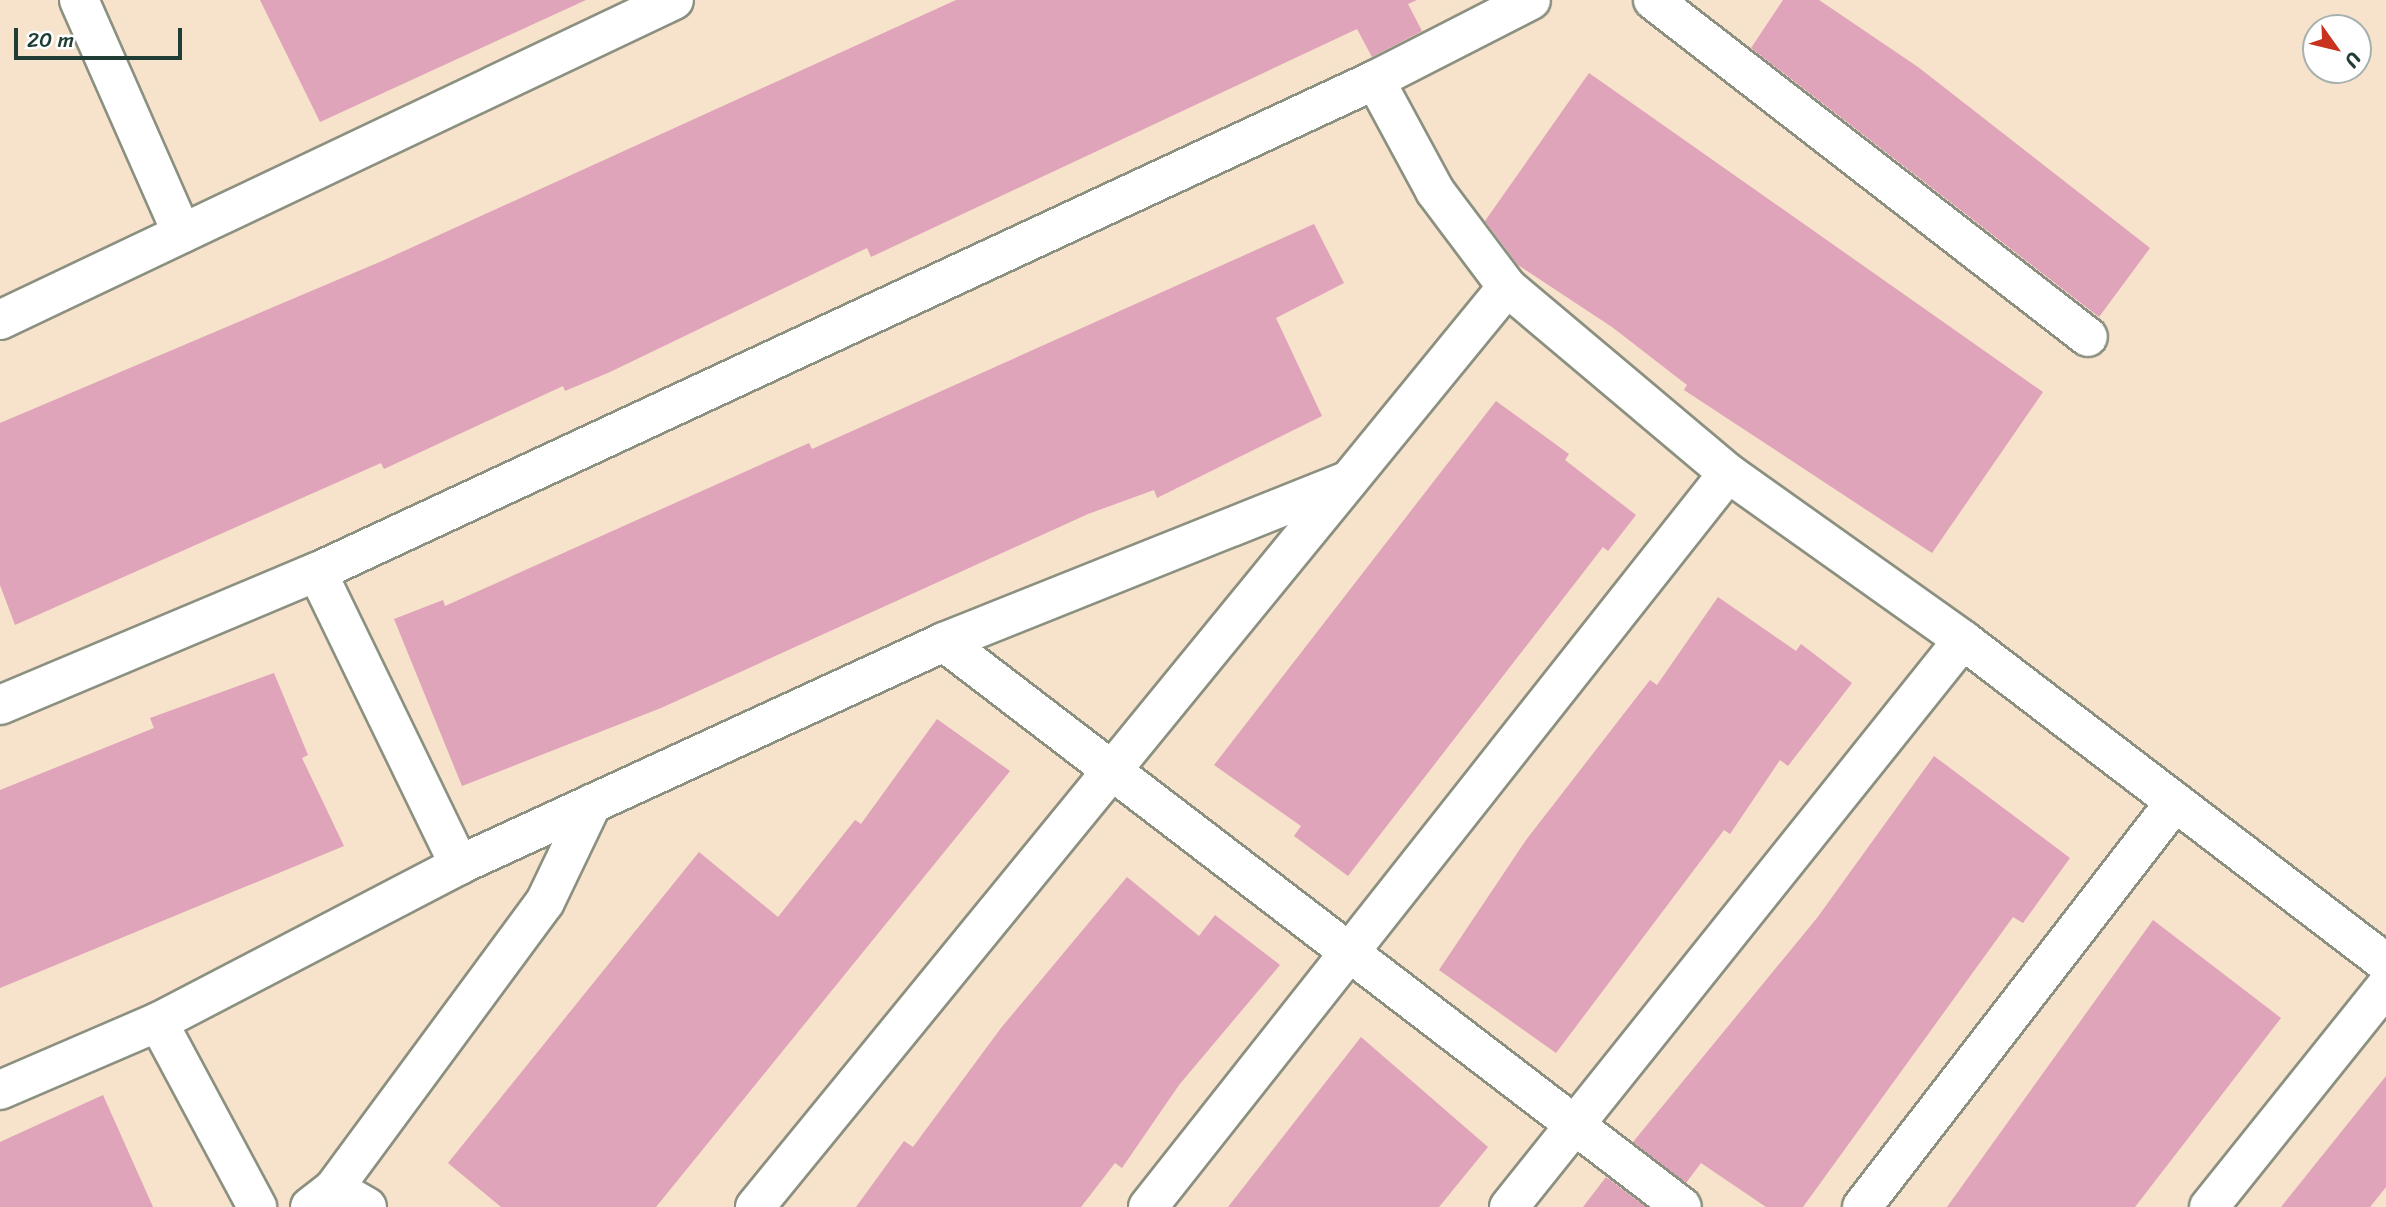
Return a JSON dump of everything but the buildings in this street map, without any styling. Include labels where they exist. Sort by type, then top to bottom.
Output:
[{"type":"street","points":[[79,0],[182,233]]},
{"type":"street","points":[[0,320],[674,0]]},
{"type":"street","points":[[0,705],[317,572],[1375,80],[1531,0]]},
{"type":"street","points":[[1653,0],[2088,337]]},
{"type":"street","points":[[1375,80],[1435,191],[1507,287],[1728,473],[1963,640],[2386,963]]},
{"type":"street","points":[[755,1207],[1507,287]]},
{"type":"street","points":[[1148,1207],[1353,956],[1728,473]]},
{"type":"street","points":[[0,1090],[158,1022],[459,865],[944,642],[1349,480]]},
{"type":"street","points":[[317,572],[459,865]]},
{"type":"street","points":[[1509,1207],[1573,1123],[1963,640]]},
{"type":"street","points":[[944,642],[1682,1207]]},
{"type":"street","points":[[1862,1207],[2175,802]]},
{"type":"street","points":[[367,1207],[322,1198],[545,901],[592,804]]},
{"type":"street","points":[[2209,1207],[2386,986]]},
{"type":"street","points":[[158,1022],[257,1207]]}]
